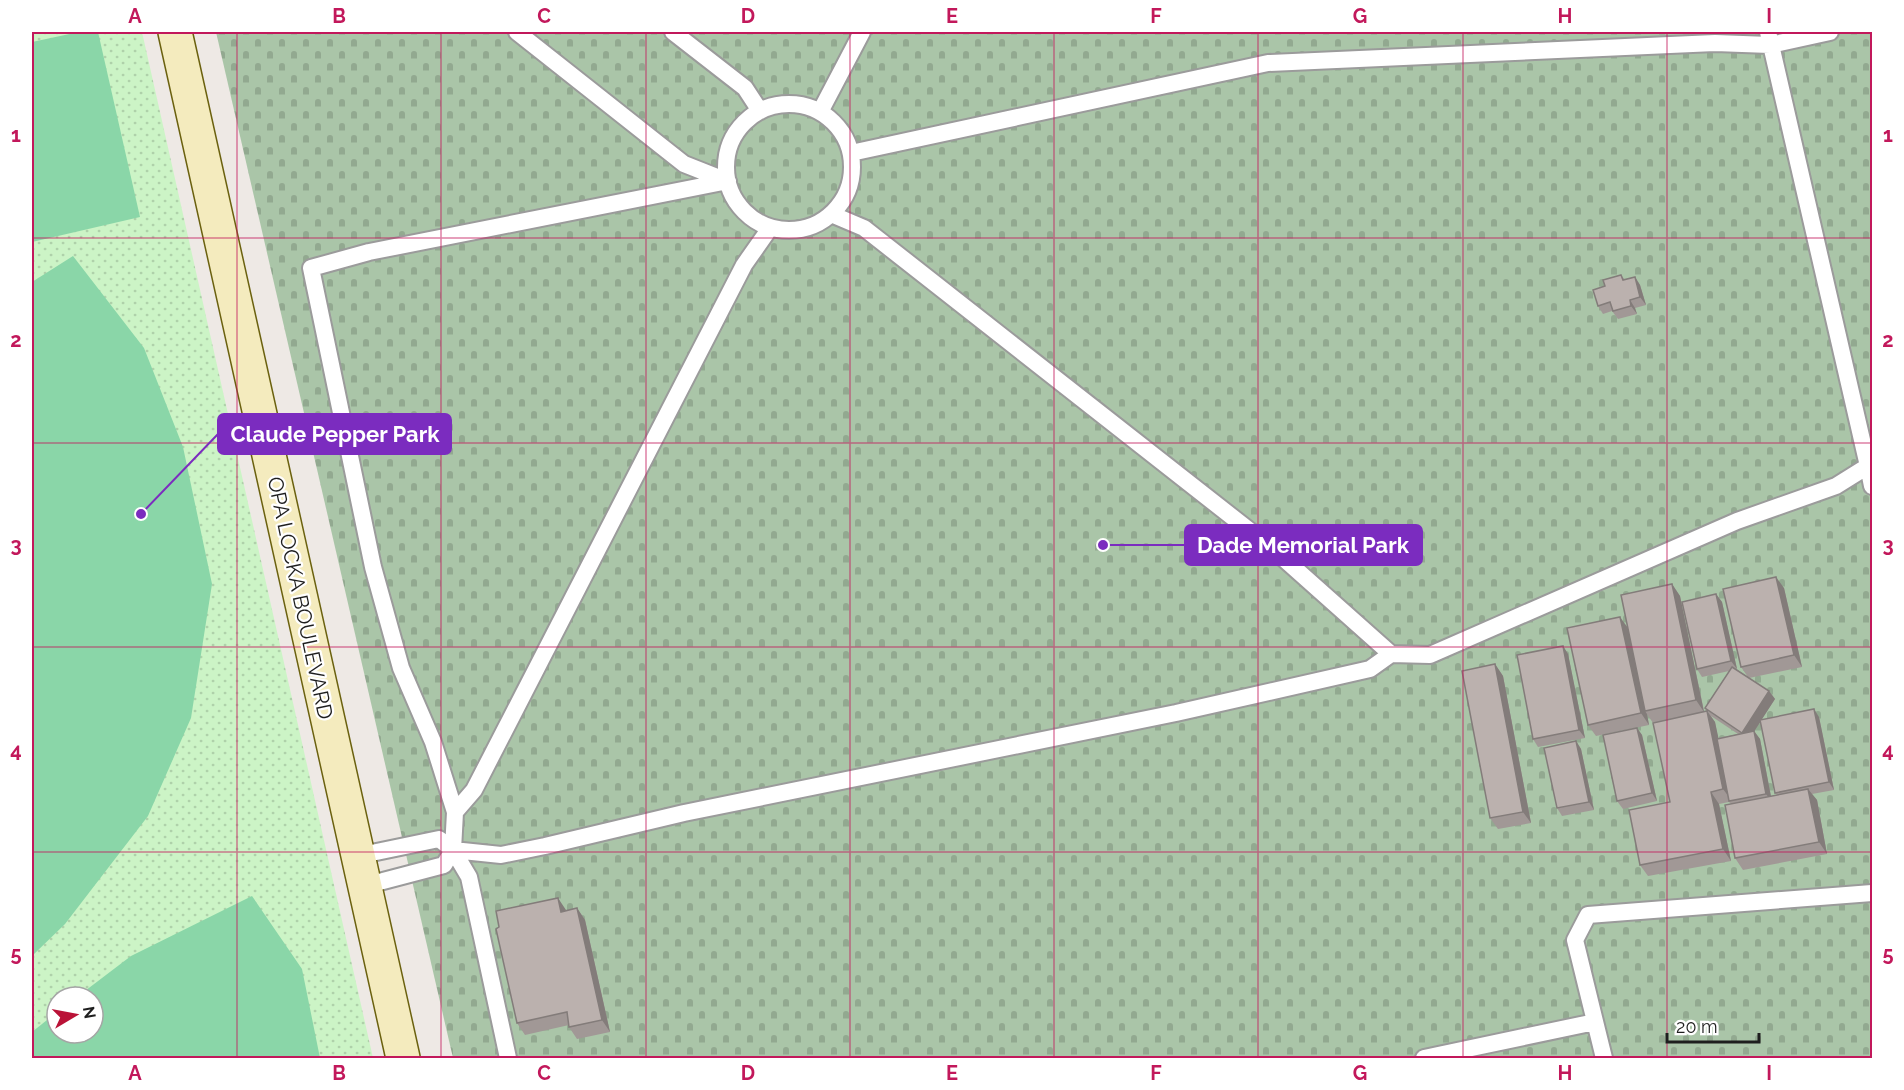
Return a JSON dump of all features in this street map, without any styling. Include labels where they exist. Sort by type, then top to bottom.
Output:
[{"type":"main road","name":"OPA LOCKA BOULEVARD","points":[[174,32],[403,1059]]},
{"type":"lane","points":[[517,32],[684,164],[728,181]]},
{"type":"lane","points":[[673,32],[745,88],[760,111]]},
{"type":"lane","points":[[820,112],[862,32]]},
{"type":"lane","points":[[851,153],[1268,63],[1715,43],[1830,32]]},
{"type":"lane","points":[[1769,38],[1870,465],[1872,486]]},
{"type":"lane","points":[[780,105],[801,105],[820,112],[834,123],[851,153],[852,175],[845,196],[831,214],[813,226],[792,231],[770,228],[751,218],[736,201],[728,181],[726,160],[732,141],[743,123],[760,111],[780,105]]},
{"type":"lane","points":[[361,871],[444,865],[453,850],[455,812],[433,742],[401,668],[373,567],[311,268],[369,252],[728,181]]},
{"type":"lane","points":[[831,214],[864,228],[1273,549],[1391,654]]},
{"type":"lane","points":[[455,812],[474,790],[744,265],[770,228]]},
{"type":"lane","points":[[453,850],[501,855],[684,813],[956,759],[1302,685],[1370,669],[1391,654],[1430,655],[1737,521],[1836,486],[1870,465]]},
{"type":"lane","points":[[361,871],[439,839],[453,850],[469,877],[508,1059]]},
{"type":"lane","points":[[1604,1059],[1575,940],[1588,915],[1872,893]]},
{"type":"lane","points":[[1424,1059],[1595,1022]]},
{"type":"green space","points":[[32,32],[142,32],[373,1058],[32,1058]]},
{"type":"green space","points":[[79,32],[98,32],[140,217],[32,242],[32,42]]},
{"type":"green space","points":[[216,32],[1872,32],[1872,1058],[453,1058]]},
{"type":"green space","points":[[73,256],[144,348],[183,447],[212,584],[191,718],[148,816],[65,924],[32,956],[32,282]]},
{"type":"green space","points":[[252,896],[302,969],[320,1058],[32,1058],[32,1032],[45,1022],[45,1045],[105,1045],[105,985],[93,985],[131,956]]},
{"type":"building","points":[[1621,275],[1623,280],[1635,277],[1640,297],[1630,300],[1631,306],[1613,311],[1610,302],[1598,306],[1593,290],[1605,286],[1603,280]]},
{"type":"building","points":[[1776,577],[1794,655],[1741,667],[1723,589]]},
{"type":"building","points":[[1672,584],[1696,700],[1645,711],[1621,595]]},
{"type":"building","points":[[1716,594],[1731,661],[1697,669],[1682,602]]},
{"type":"building","points":[[1620,617],[1641,713],[1588,725],[1567,628]]},
{"type":"building","points":[[1563,646],[1579,730],[1533,739],[1517,655]]},
{"type":"building","points":[[1495,664],[1523,812],[1490,818],[1462,671]]},
{"type":"building","points":[[1732,667],[1769,691],[1742,733],[1705,708]]},
{"type":"building","points":[[1814,709],[1829,782],[1775,793],[1760,720]]},
{"type":"building","points":[[1707,711],[1723,789],[1711,792],[1723,849],[1640,865],[1629,810],[1670,802],[1653,723]]},
{"type":"building","points":[[1637,728],[1652,793],[1617,801],[1603,735]]},
{"type":"building","points":[[1754,731],[1766,794],[1729,801],[1717,739]]},
{"type":"building","points":[[1576,741],[1589,802],[1557,808],[1544,748]]},
{"type":"building","points":[[1808,789],[1819,842],[1735,858],[1725,805]]},
{"type":"building","points":[[558,898],[561,912],[577,908],[602,1020],[569,1027],[567,1012],[517,1023],[496,929],[499,927],[496,911]]},
{"type":"place","name":"Claude Pepper Park","points":[[141,514]]},
{"type":"place","name":"Dade Memorial Park","points":[[1103,545]]}]
